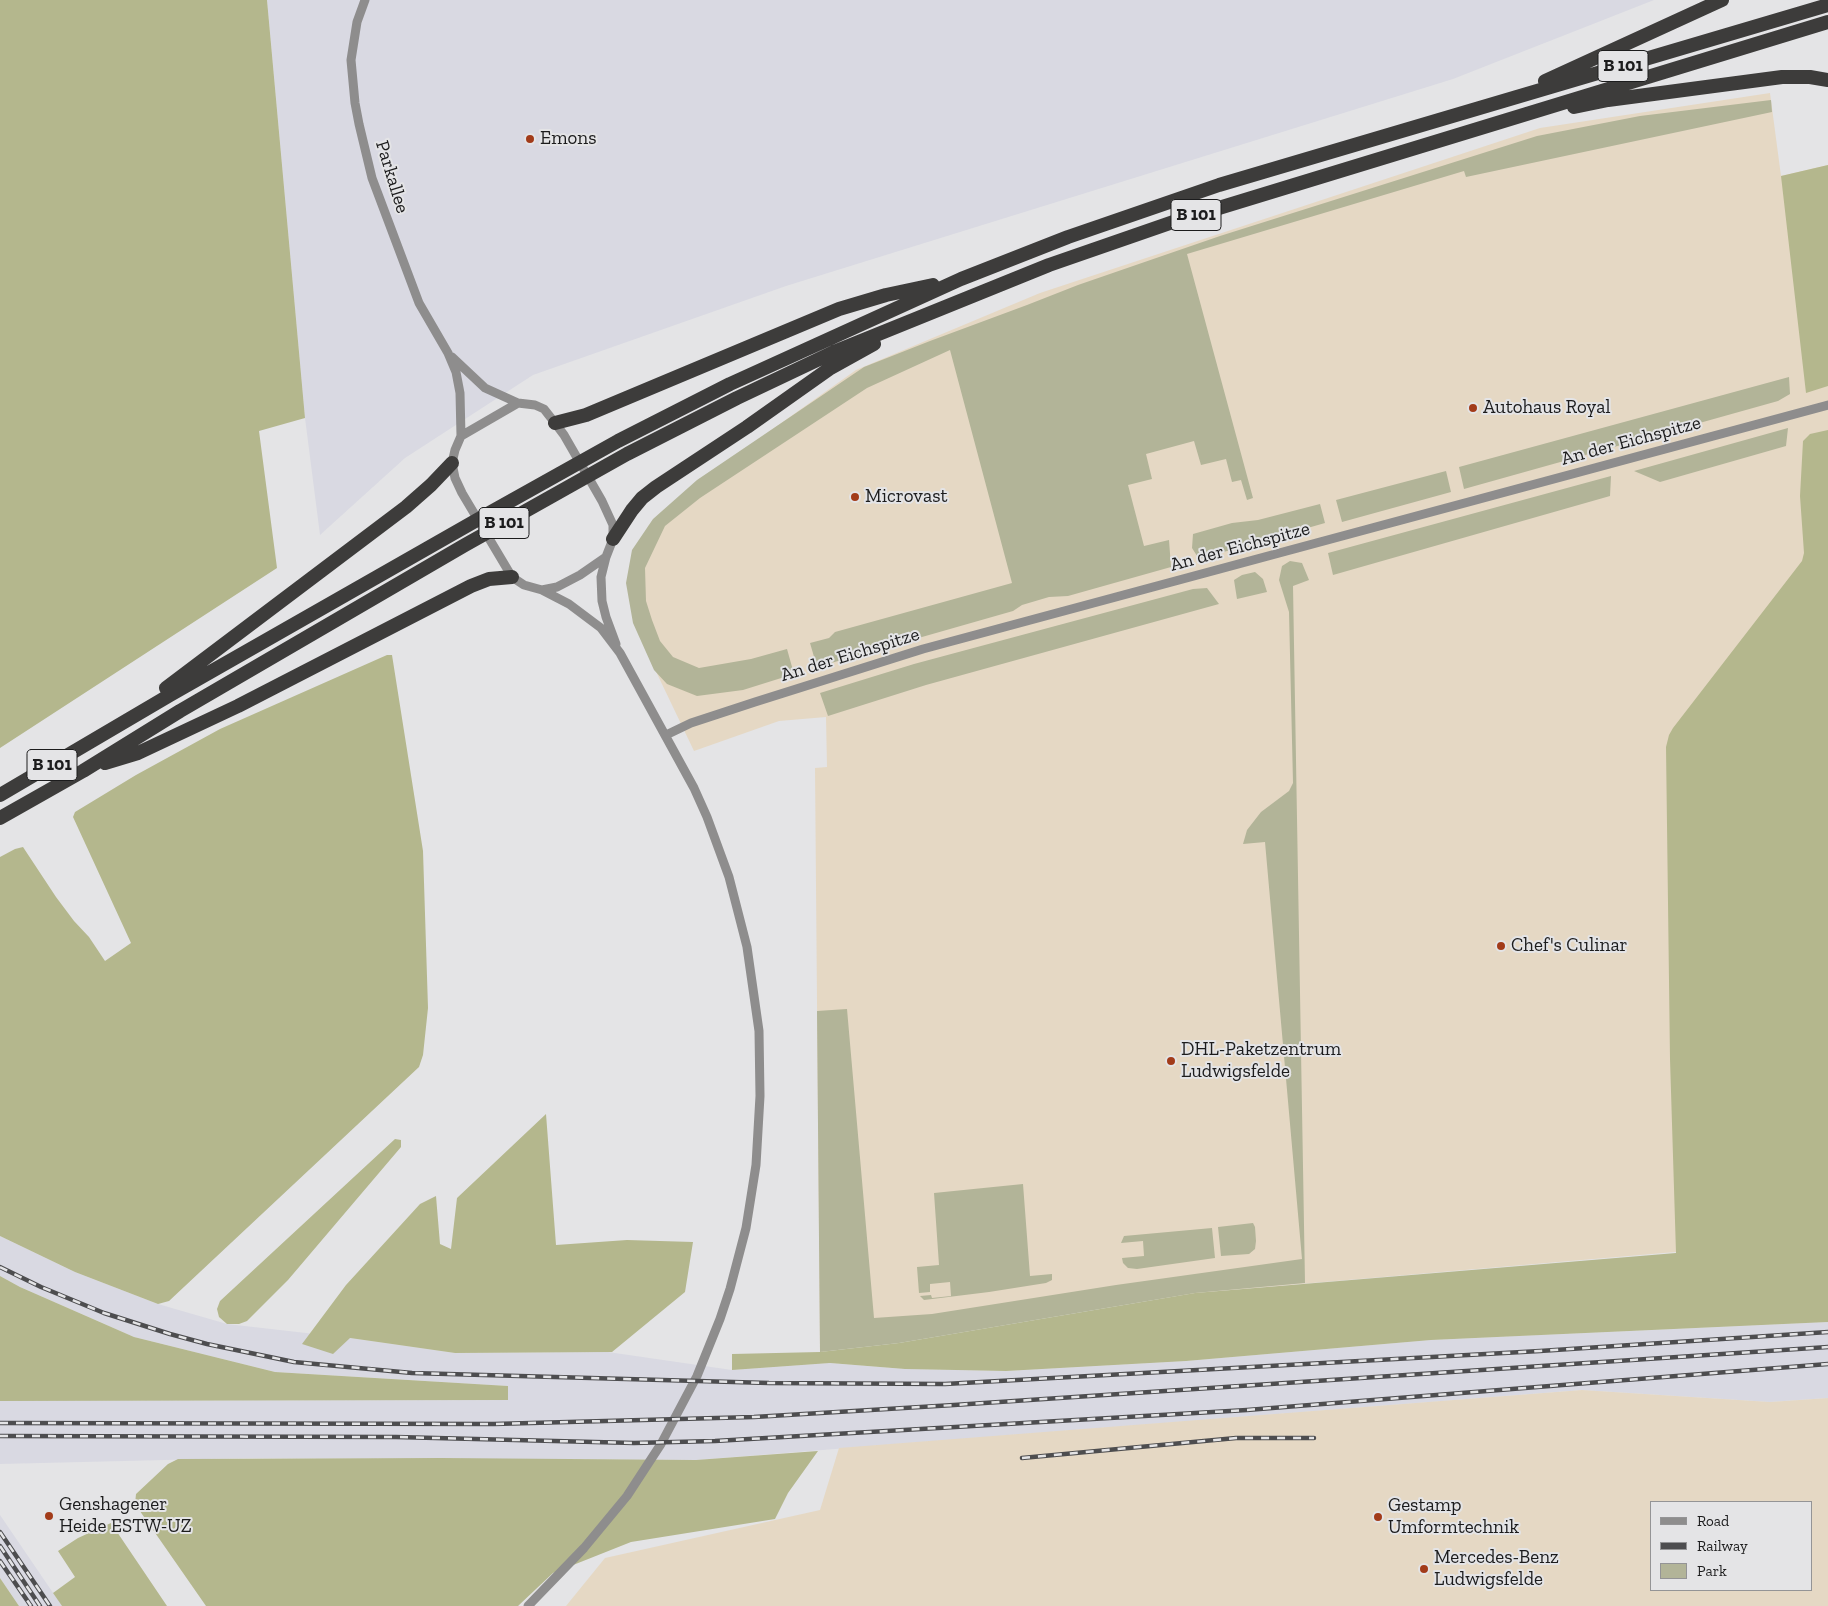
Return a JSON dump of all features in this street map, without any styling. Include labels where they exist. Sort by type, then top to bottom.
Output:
[{"type":"highway","points":[[1426,123],[1555,77],[1722,0]]},
{"type":"highway","name":"B 101","points":[[0,795],[170,695],[482,517],[658,420],[824,340],[960,278],[1068,237],[1270,169],[1823,6]]},
{"type":"highway","name":"B 101","points":[[0,818],[465,545],[627,454],[801,367],[1041,268],[1122,239],[1826,23]]},
{"type":"highway","points":[[1466,132],[1608,100],[1782,77],[1804,76],[1828,80]]},
{"type":"highway","points":[[555,423],[586,415],[839,309],[886,295],[960,278]]},
{"type":"highway","points":[[613,539],[632,510],[642,498],[656,487],[747,427],[829,369],[941,308]]},
{"type":"highway","points":[[103,735],[406,507],[452,463]]},
{"type":"highway","points":[[83,770],[138,752],[238,706],[472,586],[489,579],[512,577]]},
{"type":"street","name":"Parkallee","points":[[365,0],[357,22],[351,60],[355,103],[372,178],[418,303],[448,354]]},
{"type":"street","points":[[448,354],[485,388],[518,403],[535,405],[544,409],[564,435],[602,501],[613,525],[613,539],[601,577],[602,600],[606,617],[620,653]]},
{"type":"street","points":[[448,354],[456,372],[460,393],[461,436],[452,463],[455,478],[498,556],[512,577],[524,585],[542,590],[569,604],[601,628],[620,653],[666,735],[707,817],[729,877],[747,947],[759,1031],[759,1136],[752,1194],[732,1282],[708,1351],[672,1425],[627,1496],[584,1548],[528,1606]]},
{"type":"street","points":[[461,436],[518,403]]},
{"type":"street","name":"An der Eichspitze","points":[[666,735],[691,723],[923,650],[1828,406]]},
{"type":"street","points":[[542,590],[557,587],[606,558]]},
{"type":"shaded area","points":[[267,0],[1654,0],[1453,79],[786,286],[533,375],[405,458],[320,535],[305,418]]},
{"type":"shaded area","points":[[1770,93],[1781,176],[1828,165],[1828,1239],[1195,1293],[820,1352],[815,768],[827,767],[826,717],[779,721],[694,751],[650,659],[634,615],[648,526],[691,487],[856,370],[1040,293],[1540,128]]},
{"type":"shaded area","points":[[0,1236],[75,1272],[158,1304],[227,1324],[350,1338],[455,1353],[608,1352],[732,1370],[830,1363],[905,1369],[1006,1371],[1186,1361],[1431,1340],[1828,1322],[1828,1398],[1770,1402],[1582,1390],[696,1460],[248,1458],[0,1464],[0,1401],[508,1400],[508,1386],[275,1372],[134,1337],[20,1287],[0,1276]]},
{"type":"shaded area","points":[[1582,1390],[1770,1402],[1828,1398],[1828,1606],[566,1606],[605,1558],[820,1510],[839,1448]]},
{"type":"shaded area","points":[[0,1515],[62,1606],[19,1606],[0,1578]]},
{"type":"green space","points":[[0,0],[267,0],[305,418],[259,431],[277,568],[0,748]]},
{"type":"green space","points":[[1771,100],[1772,112],[1466,177],[1464,171],[1187,254],[1253,498],[1247,500],[1241,480],[1232,482],[1226,459],[1201,465],[1194,441],[1146,454],[1152,479],[1128,485],[1144,546],[1169,540],[1171,567],[1068,596],[1049,597],[1022,605],[1013,611],[817,667],[810,643],[829,638],[835,632],[1012,583],[950,350],[867,388],[700,498],[665,526],[645,568],[646,601],[660,641],[673,657],[699,668],[751,659],[787,649],[794,674],[743,690],[697,696],[667,684],[654,670],[633,623],[626,583],[632,550],[653,519],[697,480],[864,367],[1078,285],[1220,236],[1537,136],[1640,116]]},
{"type":"green space","points":[[1828,165],[1828,386],[1806,393],[1781,176]]},
{"type":"green space","points":[[1789,377],[1790,394],[1778,401],[1464,489],[1459,467]]},
{"type":"green space","points":[[1788,428],[1786,446],[1660,482],[1634,471]]},
{"type":"green space","points":[[1828,430],[1828,1322],[1431,1340],[1186,1361],[1006,1371],[905,1369],[830,1363],[732,1370],[732,1354],[820,1352],[899,1343],[1195,1293],[1676,1253],[1670,1059],[1666,747],[1673,728],[1802,561],[1804,553],[1800,496],[1803,441],[1810,434]]},
{"type":"green space","points":[[1446,471],[1451,492],[1342,522],[1336,500]]},
{"type":"green space","points":[[1611,476],[1610,496],[1333,575],[1328,553]]},
{"type":"green space","points":[[1320,504],[1325,523],[1199,559],[1192,548],[1193,534],[1232,523],[1258,520]]},
{"type":"green space","points":[[1290,561],[1302,563],[1309,580],[1293,586],[1305,1283],[1195,1293],[899,1343],[820,1352],[817,1011],[847,1009],[874,1318],[932,1314],[1116,1285],[1302,1259],[1265,842],[1243,844],[1247,830],[1261,812],[1289,791],[1293,783],[1289,612],[1279,580],[1282,566]]},
{"type":"green space","points":[[1255,572],[1263,579],[1267,592],[1237,599],[1234,580],[1242,575]]},
{"type":"green space","points":[[1207,588],[1219,604],[926,685],[828,716],[820,693],[914,664],[1193,589]]},
{"type":"green space","points":[[387,655],[392,655],[423,851],[428,1008],[423,1055],[419,1067],[169,1301],[158,1304],[75,1272],[0,1236],[0,857],[23,847],[56,897],[89,937],[105,961],[131,943],[73,817],[75,812],[136,775],[220,729]]},
{"type":"green space","points":[[546,1114],[556,1245],[627,1240],[693,1242],[685,1292],[612,1352],[455,1353],[350,1338],[333,1354],[302,1344],[346,1285],[420,1204],[436,1196],[440,1244],[451,1249],[457,1198]]},
{"type":"green space","points":[[395,1139],[401,1140],[401,1147],[288,1280],[247,1321],[239,1324],[227,1324],[219,1317],[217,1309],[220,1301]]},
{"type":"green space","points":[[1023,1184],[1030,1276],[1052,1274],[1052,1280],[1046,1283],[989,1292],[924,1300],[920,1296],[931,1295],[932,1298],[951,1296],[950,1282],[930,1284],[930,1292],[919,1293],[917,1267],[939,1265],[934,1193]]},
{"type":"green space","points":[[1253,1223],[1255,1227],[1255,1249],[1249,1254],[1221,1256],[1218,1227]]},
{"type":"green space","points":[[1212,1228],[1215,1258],[1137,1269],[1128,1268],[1123,1263],[1122,1258],[1144,1256],[1143,1241],[1121,1243],[1124,1236]]},
{"type":"green space","points":[[0,1276],[20,1287],[134,1337],[275,1372],[508,1386],[508,1400],[0,1401]]},
{"type":"green space","points":[[818,1451],[788,1493],[775,1519],[631,1542],[553,1573],[518,1606],[206,1606],[135,1504],[136,1494],[168,1464],[178,1459],[441,1458],[696,1460]]},
{"type":"green space","points":[[111,1523],[167,1606],[62,1606],[53,1593],[75,1577],[58,1551],[78,1538]]},
{"type":"green space","points":[[0,1578],[19,1606],[0,1606]]},
{"type":"railway","points":[[0,1267],[41,1287],[104,1313],[207,1344],[294,1362],[412,1373],[769,1383],[945,1384],[1540,1351],[1828,1332]]},
{"type":"railway","points":[[0,1423],[494,1424],[754,1417],[1828,1347]]},
{"type":"railway","points":[[0,1436],[396,1437],[634,1443],[715,1441],[1247,1410],[1828,1364]]},
{"type":"railway","points":[[1022,1458],[1236,1438],[1314,1438]]},
{"type":"railway","points":[[0,1532],[50,1606]]},
{"type":"railway","points":[[0,1546],[40,1606]]},
{"type":"railway","points":[[0,1561],[31,1606]]},
{"type":"place","name":"Emons","points":[[530,139]]},
{"type":"place","name":"Autohaus Royal","points":[[1473,408]]},
{"type":"place","name":"Microvast","points":[[855,497]]},
{"type":"place","name":"Chef's Culinar","points":[[1501,946]]},
{"type":"place","name":"DHL-Paketzentrum Ludwigsfelde","points":[[1171,1061]]},
{"type":"place","name":"Genshagener Heide ESTW-UZ","points":[[49,1516]]},
{"type":"place","name":"Gestamp Umformtechnik","points":[[1378,1517]]},
{"type":"place","name":"Mercedes-Benz Ludwigsfelde","points":[[1424,1569]]}]
